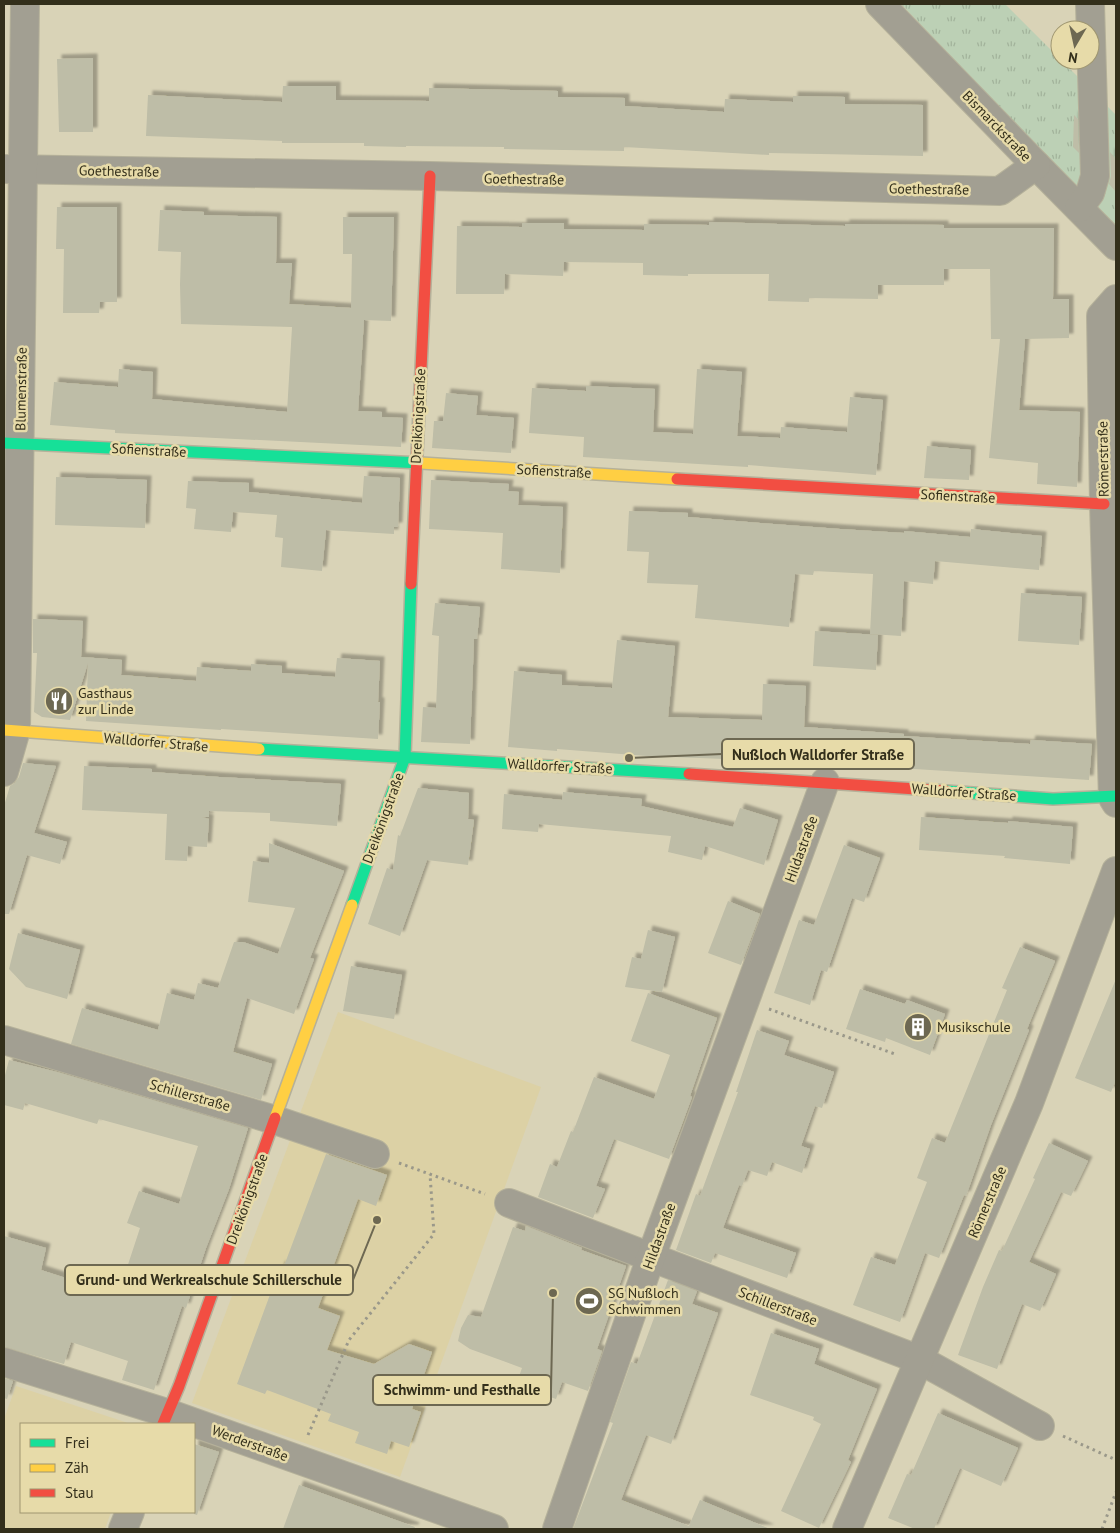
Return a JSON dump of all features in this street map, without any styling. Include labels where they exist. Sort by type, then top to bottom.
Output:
[{"type":"street","name":"Blumenstraße","points":[[4,772],[10,730],[13,169],[25,4]]},
{"type":"street","name":"Bismarckstraße","points":[[880,4],[1116,246]]},
{"type":"street","points":[[1079,208],[1090,193],[1095,176],[1090,4]]},
{"type":"street","name":"Goethestraße","points":[[13,169],[430,176],[1000,191],[1036,165]]},
{"type":"street","name":"Dreikönigstraße","points":[[165,1419],[179,1386],[405,757],[416,463],[430,176]]},
{"type":"street","name":"Römerstraße","points":[[1115,799],[1104,504],[1102,316],[1116,299]]},
{"type":"street","name":"Sofienstraße","points":[[12,443],[416,463],[1104,504]]},
{"type":"street","name":"Walldorfer Straße","points":[[10,730],[208,746],[825,782],[1053,798],[1115,799]]},
{"type":"street","name":"Hildastraße","points":[[557,1529],[650,1257],[825,782]]},
{"type":"street","name":"Römerstraße","points":[[847,1529],[1029,1104],[1116,871]]},
{"type":"street","name":"Schillerstraße","points":[[4,1040],[275,1120],[376,1154]]},
{"type":"street","name":"Schillerstraße","points":[[509,1203],[920,1360],[1040,1426]]},
{"type":"street","name":"Werderstraße","points":[[4,1362],[177,1423]]},
{"type":"street","name":"Werderstraße","points":[[195,1429],[494,1529]]},
{"type":"street","points":[[123,1529],[130,1513]]},
{"type":"path","points":[[745,1000],[895,1054]]},
{"type":"path","points":[[376,1154],[472,1189]]},
{"type":"path","points":[[305,1443],[349,1340],[434,1234],[430,1174]]},
{"type":"path","points":[[1040,1426],[1116,1460]]},
{"type":"path","points":[[1102,1529],[1116,1492]]},
{"type":"shaded area","points":[[338,1012],[541,1087],[400,1477],[192,1403]]},
{"type":"shaded area","points":[[16,1386],[128,1423],[20,1423],[20,1513],[111,1513],[105,1529],[4,1529],[4,1419]]},
{"type":"green space","points":[[901,4],[1005,4],[1050,49],[1050,70],[1071,70],[1116,115],[1116,230]]},
{"type":"building","points":[[93,58],[93,132],[59,132],[57,59]]},
{"type":"building","points":[[283,86],[336,86],[336,100],[429,101],[429,88],[558,91],[558,97],[625,98],[625,106],[724,112],[725,99],[793,102],[793,96],[845,97],[845,104],[923,105],[923,156],[769,153],[769,155],[624,147],[624,151],[504,149],[504,147],[364,146],[364,143],[282,143],[282,141],[146,136],[148,95],[282,102]]},
{"type":"building","points":[[1074,115],[1078,119],[1079,153],[1073,147]]},
{"type":"building","points":[[1110,152],[1116,159],[1116,192],[1109,184],[1111,176]]},
{"type":"building","points":[[57,207],[117,207],[117,302],[100,302],[99,313],[63,313],[64,249],[56,249]]},
{"type":"building","points":[[160,210],[204,212],[204,215],[277,217],[276,263],[292,263],[289,304],[351,308],[352,254],[343,254],[343,217],[394,217],[391,321],[364,320],[358,411],[382,412],[382,417],[403,418],[401,447],[115,433],[115,430],[50,425],[54,382],[118,387],[119,369],[153,372],[152,399],[287,412],[292,327],[181,324],[181,252],[158,251]]},
{"type":"building","points":[[709,222],[845,226],[845,224],[944,225],[944,228],[1054,228],[1053,299],[1069,299],[1069,338],[1025,339],[1019,410],[1080,412],[1077,487],[1037,484],[1038,463],[989,458],[1000,339],[991,339],[990,269],[944,269],[944,285],[878,285],[878,299],[809,298],[809,302],[768,301],[769,274],[643,275],[643,263],[564,262],[563,276],[505,274],[504,294],[456,294],[457,226],[522,227],[522,223],[564,223],[564,229],[644,230],[644,224],[709,225]]},
{"type":"building","points":[[697,369],[742,372],[737,436],[780,438],[781,427],[847,432],[850,397],[883,400],[876,475],[748,465],[748,467],[583,457],[584,437],[529,433],[532,388],[586,391],[586,386],[655,389],[653,432],[693,434]]},
{"type":"building","points":[[446,393],[478,396],[476,415],[514,418],[511,453],[432,448],[434,421],[443,421]]},
{"type":"building","points":[[927,446],[971,450],[969,480],[924,478]]},
{"type":"building","points":[[364,476],[400,478],[398,527],[394,527],[394,534],[326,530],[322,571],[281,567],[283,538],[275,537],[277,515],[233,512],[231,532],[194,529],[196,509],[186,508],[188,481],[249,483],[249,492],[362,503]]},
{"type":"building","points":[[56,477],[147,480],[145,528],[55,525]]},
{"type":"building","points":[[431,480],[509,484],[508,491],[519,492],[518,505],[563,507],[560,573],[501,569],[503,533],[429,529]]},
{"type":"building","points":[[629,511],[688,513],[688,517],[970,537],[971,529],[1042,536],[1039,570],[935,561],[933,584],[904,581],[901,636],[870,634],[873,574],[814,571],[813,575],[795,574],[789,627],[695,618],[698,585],[647,583],[649,552],[627,551]]},
{"type":"building","points":[[1021,593],[1082,597],[1079,645],[1018,641]]},
{"type":"building","points":[[435,603],[480,607],[477,639],[474,639],[470,744],[421,742],[423,707],[436,708],[439,636],[432,635]]},
{"type":"building","points":[[33,619],[83,621],[81,657],[122,660],[121,675],[196,681],[197,667],[251,671],[251,664],[282,666],[282,673],[335,677],[337,658],[380,661],[378,739],[86,721],[88,663],[70,720],[42,717],[34,712],[37,653],[33,653]]},
{"type":"building","points":[[815,631],[878,635],[876,670],[813,666]]},
{"type":"building","points":[[617,640],[675,646],[668,717],[762,720],[763,684],[806,686],[804,727],[1030,744],[1031,740],[1092,744],[1089,780],[803,762],[647,756],[508,747],[514,671],[562,675],[562,685],[612,688]]},
{"type":"building","points":[[23,763],[56,766],[34,833],[67,842],[60,864],[27,855],[9,914],[4,914],[4,806],[10,786],[19,777]]},
{"type":"building","points":[[84,766],[152,769],[152,772],[341,784],[337,826],[270,821],[270,813],[209,811],[209,817],[202,817],[209,819],[207,847],[188,846],[187,861],[165,860],[167,814],[82,810]]},
{"type":"building","points":[[418,788],[469,793],[468,819],[474,820],[468,865],[427,860],[400,936],[368,924],[387,868],[393,870],[398,835],[400,836]]},
{"type":"building","points":[[563,792],[642,799],[641,806],[733,827],[740,808],[778,820],[764,865],[705,846],[702,860],[668,852],[671,836],[539,824],[538,832],[502,829],[504,794],[562,800]]},
{"type":"building","points":[[921,817],[1008,823],[1008,821],[1073,827],[1070,864],[1004,858],[1005,856],[919,850]]},
{"type":"building","points":[[269,843],[344,871],[310,958],[314,959],[294,1014],[247,998],[233,1052],[272,1064],[261,1100],[71,1044],[82,1008],[158,1030],[167,993],[194,1000],[198,983],[218,988],[234,942],[243,942],[278,954],[295,908],[248,902],[253,861],[269,863]]},
{"type":"building","points":[[844,845],[880,858],[864,902],[852,898],[827,972],[821,970],[810,1005],[774,993],[799,920],[814,925]]},
{"type":"building","points":[[728,901],[760,914],[741,965],[708,953]]},
{"type":"building","points":[[648,930],[675,937],[662,992],[625,987],[632,957],[641,959]]},
{"type":"building","points":[[18,933],[80,950],[67,999],[26,987],[9,969]]},
{"type":"building","points":[[1020,947],[1055,961],[1027,1029],[1029,1030],[991,1125],[966,1196],[964,1195],[939,1258],[925,1253],[900,1322],[853,1305],[871,1257],[895,1265],[927,1182],[917,1178],[932,1138],[945,1143],[1007,990],[1002,988]]},
{"type":"building","points":[[351,966],[402,975],[394,1019],[343,1011]]},
{"type":"building","points":[[1116,979],[1116,1080],[1111,1092],[1075,1078]]},
{"type":"building","points":[[860,989],[905,1004],[907,1000],[945,1014],[930,1055],[886,1038],[885,1042],[846,1029]]},
{"type":"building","points":[[648,993],[717,1018],[690,1096],[692,1097],[669,1159],[614,1139],[596,1186],[605,1189],[593,1218],[538,1197],[550,1164],[557,1167],[594,1077],[654,1099],[670,1055],[631,1041]]},
{"type":"building","points":[[757,1030],[789,1041],[784,1055],[834,1072],[822,1108],[815,1106],[801,1146],[810,1149],[802,1173],[772,1162],[767,1176],[748,1170],[742,1186],[739,1185],[723,1228],[796,1253],[787,1278],[715,1253],[711,1263],[676,1250],[696,1194],[700,1196],[738,1092],[736,1092]]},
{"type":"building","points":[[9,1060],[57,1072],[248,1128],[229,1189],[206,1248],[186,1308],[182,1306],[154,1390],[122,1380],[128,1361],[71,1342],[64,1364],[4,1347],[4,1236],[46,1248],[41,1270],[118,1295],[140,1228],[127,1223],[139,1191],[179,1204],[198,1146],[99,1119],[97,1124],[25,1103],[23,1110],[4,1105],[4,1079]]},
{"type":"building","points":[[1049,1143],[1088,1161],[1071,1196],[1061,1192],[1029,1262],[1056,1274],[1040,1311],[1022,1304],[997,1369],[958,1355],[983,1287],[999,1250],[1002,1251],[1035,1179],[1033,1178]]},
{"type":"building","points":[[326,1154],[387,1175],[376,1206],[358,1199],[318,1308],[340,1316],[327,1350],[374,1364],[409,1344],[432,1352],[412,1409],[421,1412],[409,1447],[391,1441],[387,1454],[355,1443],[359,1432],[328,1421],[331,1414],[267,1390],[265,1394],[237,1384],[281,1265],[284,1266]]},
{"type":"building","points":[[526,1226],[582,1248],[581,1250],[626,1266],[597,1349],[602,1351],[588,1391],[562,1382],[556,1399],[516,1385],[522,1368],[470,1349],[458,1341],[461,1328],[468,1315],[481,1317],[513,1227],[525,1231]]},
{"type":"building","points":[[668,1280],[697,1291],[692,1304],[718,1313],[671,1444],[646,1435],[621,1500],[689,1526],[700,1500],[770,1529],[573,1529],[613,1423],[610,1422],[631,1362],[637,1364]]},
{"type":"building","points":[[771,1333],[819,1349],[814,1364],[877,1389],[848,1460],[851,1462],[819,1528],[781,1511],[821,1424],[813,1420],[814,1417],[750,1395]]},
{"type":"building","points":[[4,1378],[13,1381],[7,1399],[4,1398]]},
{"type":"building","points":[[938,1413],[1018,1448],[1001,1486],[960,1468],[934,1529],[915,1529],[888,1518],[907,1474],[911,1475]]},
{"type":"building","points":[[195,1444],[219,1452],[197,1515],[194,1514]]},
{"type":"building","points":[[299,1485],[415,1527],[414,1529],[283,1529]]},
{"type":"traffic: fast","points":[[4,443],[421,463]]},
{"type":"traffic: fast","points":[[352,905],[405,757],[411,584]]},
{"type":"traffic: fast","points":[[259,749],[689,774]]},
{"type":"traffic: fast","points":[[946,791],[1053,799],[1116,796]]},
{"type":"traffic: slow","points":[[421,463],[677,479]]},
{"type":"traffic: slow","points":[[4,730],[259,749]]},
{"type":"traffic: slow","points":[[275,1118],[352,905]]},
{"type":"traffic: jam","points":[[411,584],[430,176]]},
{"type":"traffic: jam","points":[[677,479],[1104,504]]},
{"type":"traffic: jam","points":[[689,774],[946,791]]},
{"type":"traffic: jam","points":[[163,1423],[179,1386],[275,1118]]},
{"type":"place","name":"Gasthaus zur Linde","points":[[59,701]]},
{"type":"place","name":"Nußloch Walldorfer Straße","points":[[629,758]]},
{"type":"place","name":"Musikschule","points":[[918,1027]]},
{"type":"place","name":"Grund- und Werkrealschule Schillerschule","points":[[377,1220]]},
{"type":"place","name":"Schwimm- und Festhalle","points":[[553,1293]]},
{"type":"place","name":"SG Nußloch Schwimmen","points":[[589,1301]]}]
